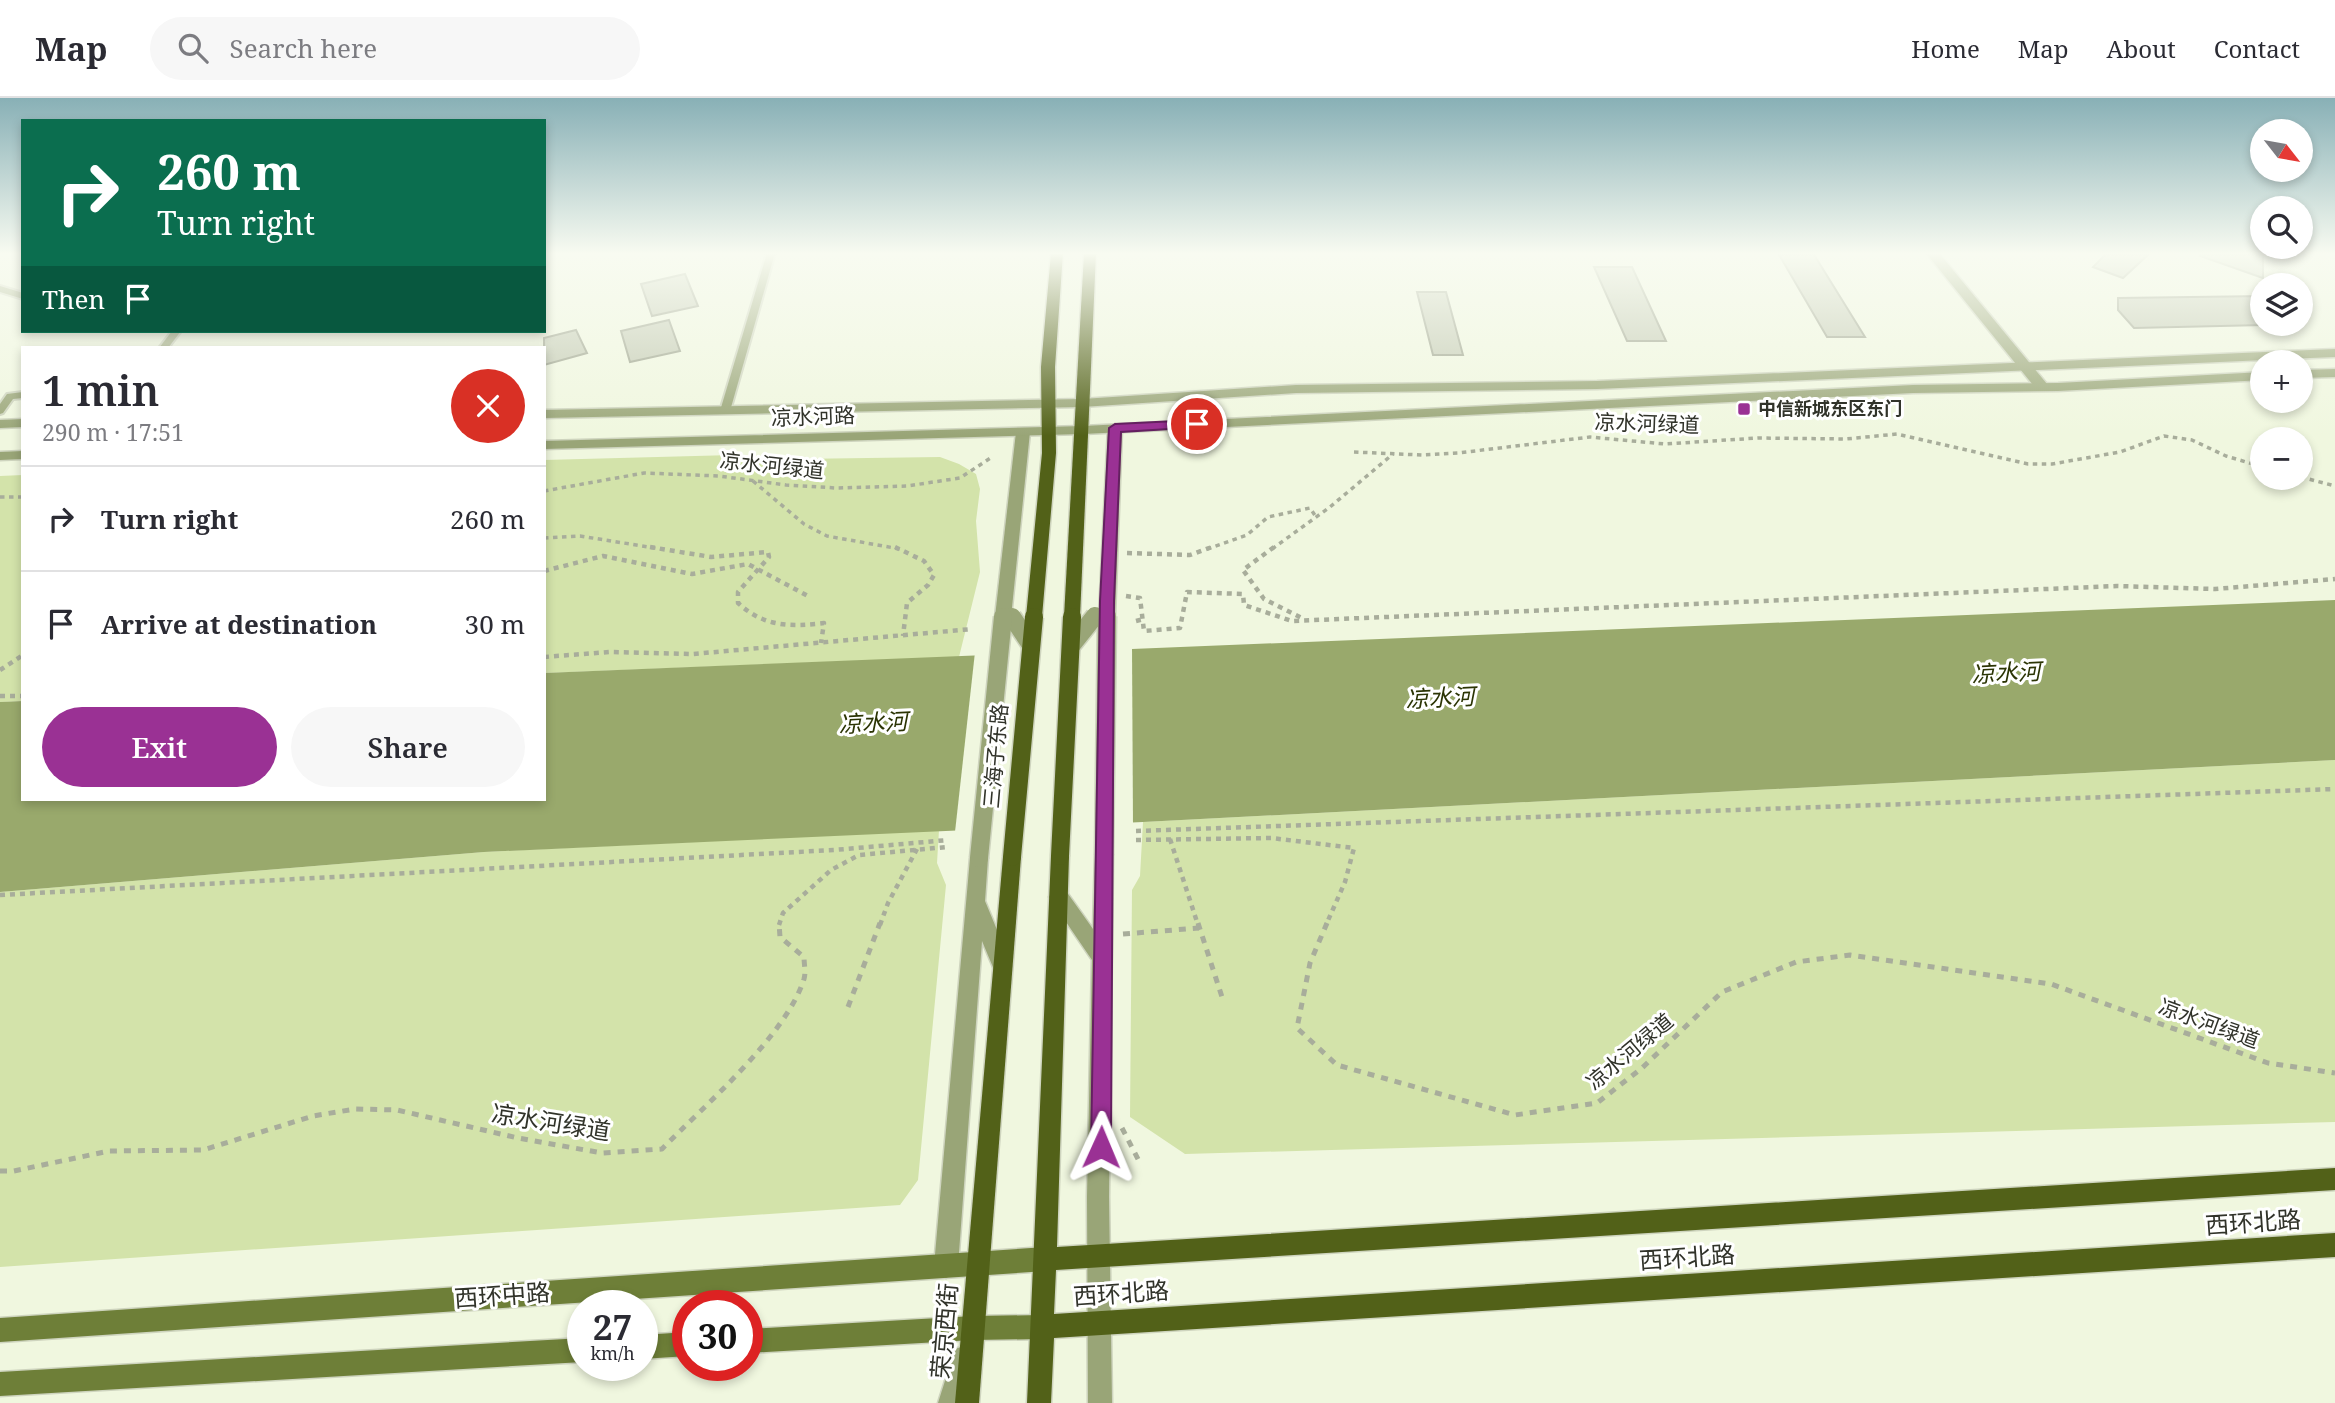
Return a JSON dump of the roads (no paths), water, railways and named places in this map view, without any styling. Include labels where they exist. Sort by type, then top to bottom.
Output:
[{"type":"main road","name":"三海子东路","points":[[980,1264],[1002,966],[1049,431],[1048,368],[1052,314]]},
{"type":"main road","points":[[1039,1403],[1060,856],[1087,314]]},
{"type":"main road","name":"西环北路","points":[[1046,1259],[2335,1179]]},
{"type":"main road","name":"西环北路","points":[[1042,1327],[2335,1245]]},
{"type":"main road","name":"西环中路","points":[[0,1329],[1046,1259]]},
{"type":"main road","name":"荣京西街","points":[[967,1403],[980,1264]]},
{"type":"main road","points":[[763,1340],[973,1328],[1042,1327]]},
{"type":"main road","points":[[0,1384],[567,1351]]},
{"type":"street","points":[[1982,314],[2042,387]]},
{"type":"street","name":"凉水河路","points":[[546,414],[1082,403],[1296,389],[1597,385],[2335,354]]},
{"type":"street","points":[[2313,374],[2335,373]]},
{"type":"street","name":"凉水河路","points":[[546,445],[1083,430],[1913,389],[2042,387],[2250,377]]},
{"type":"street","points":[[0,424],[21,423]]},
{"type":"street","points":[[1100,1403],[1104,855],[1108,607],[1115,428]]},
{"type":"street","points":[[946,1266],[979,858],[1023,432]]},
{"type":"street","points":[[0,456],[21,455]]},
{"type":"street","points":[[1071,646],[1108,607]]},
{"type":"street","points":[[1006,612],[1031,645]]},
{"type":"street","points":[[1059,897],[1104,961]]},
{"type":"street","points":[[976,900],[1002,966]]},
{"type":"street","points":[[950,1403],[973,1328]]},
{"type":"lane","points":[[725,411],[753,314]]},
{"type":"lane","points":[[0,411],[10,396],[21,396]]},
{"type":"water","name":"凉水河","points":[[2335,600],[2335,760],[1143,822],[484,852],[0,892],[0,702],[21,701],[21,801],[546,801],[546,673]]},
{"type":"place","name":"中信新城东区东门","points":[[1744,409]]}]
